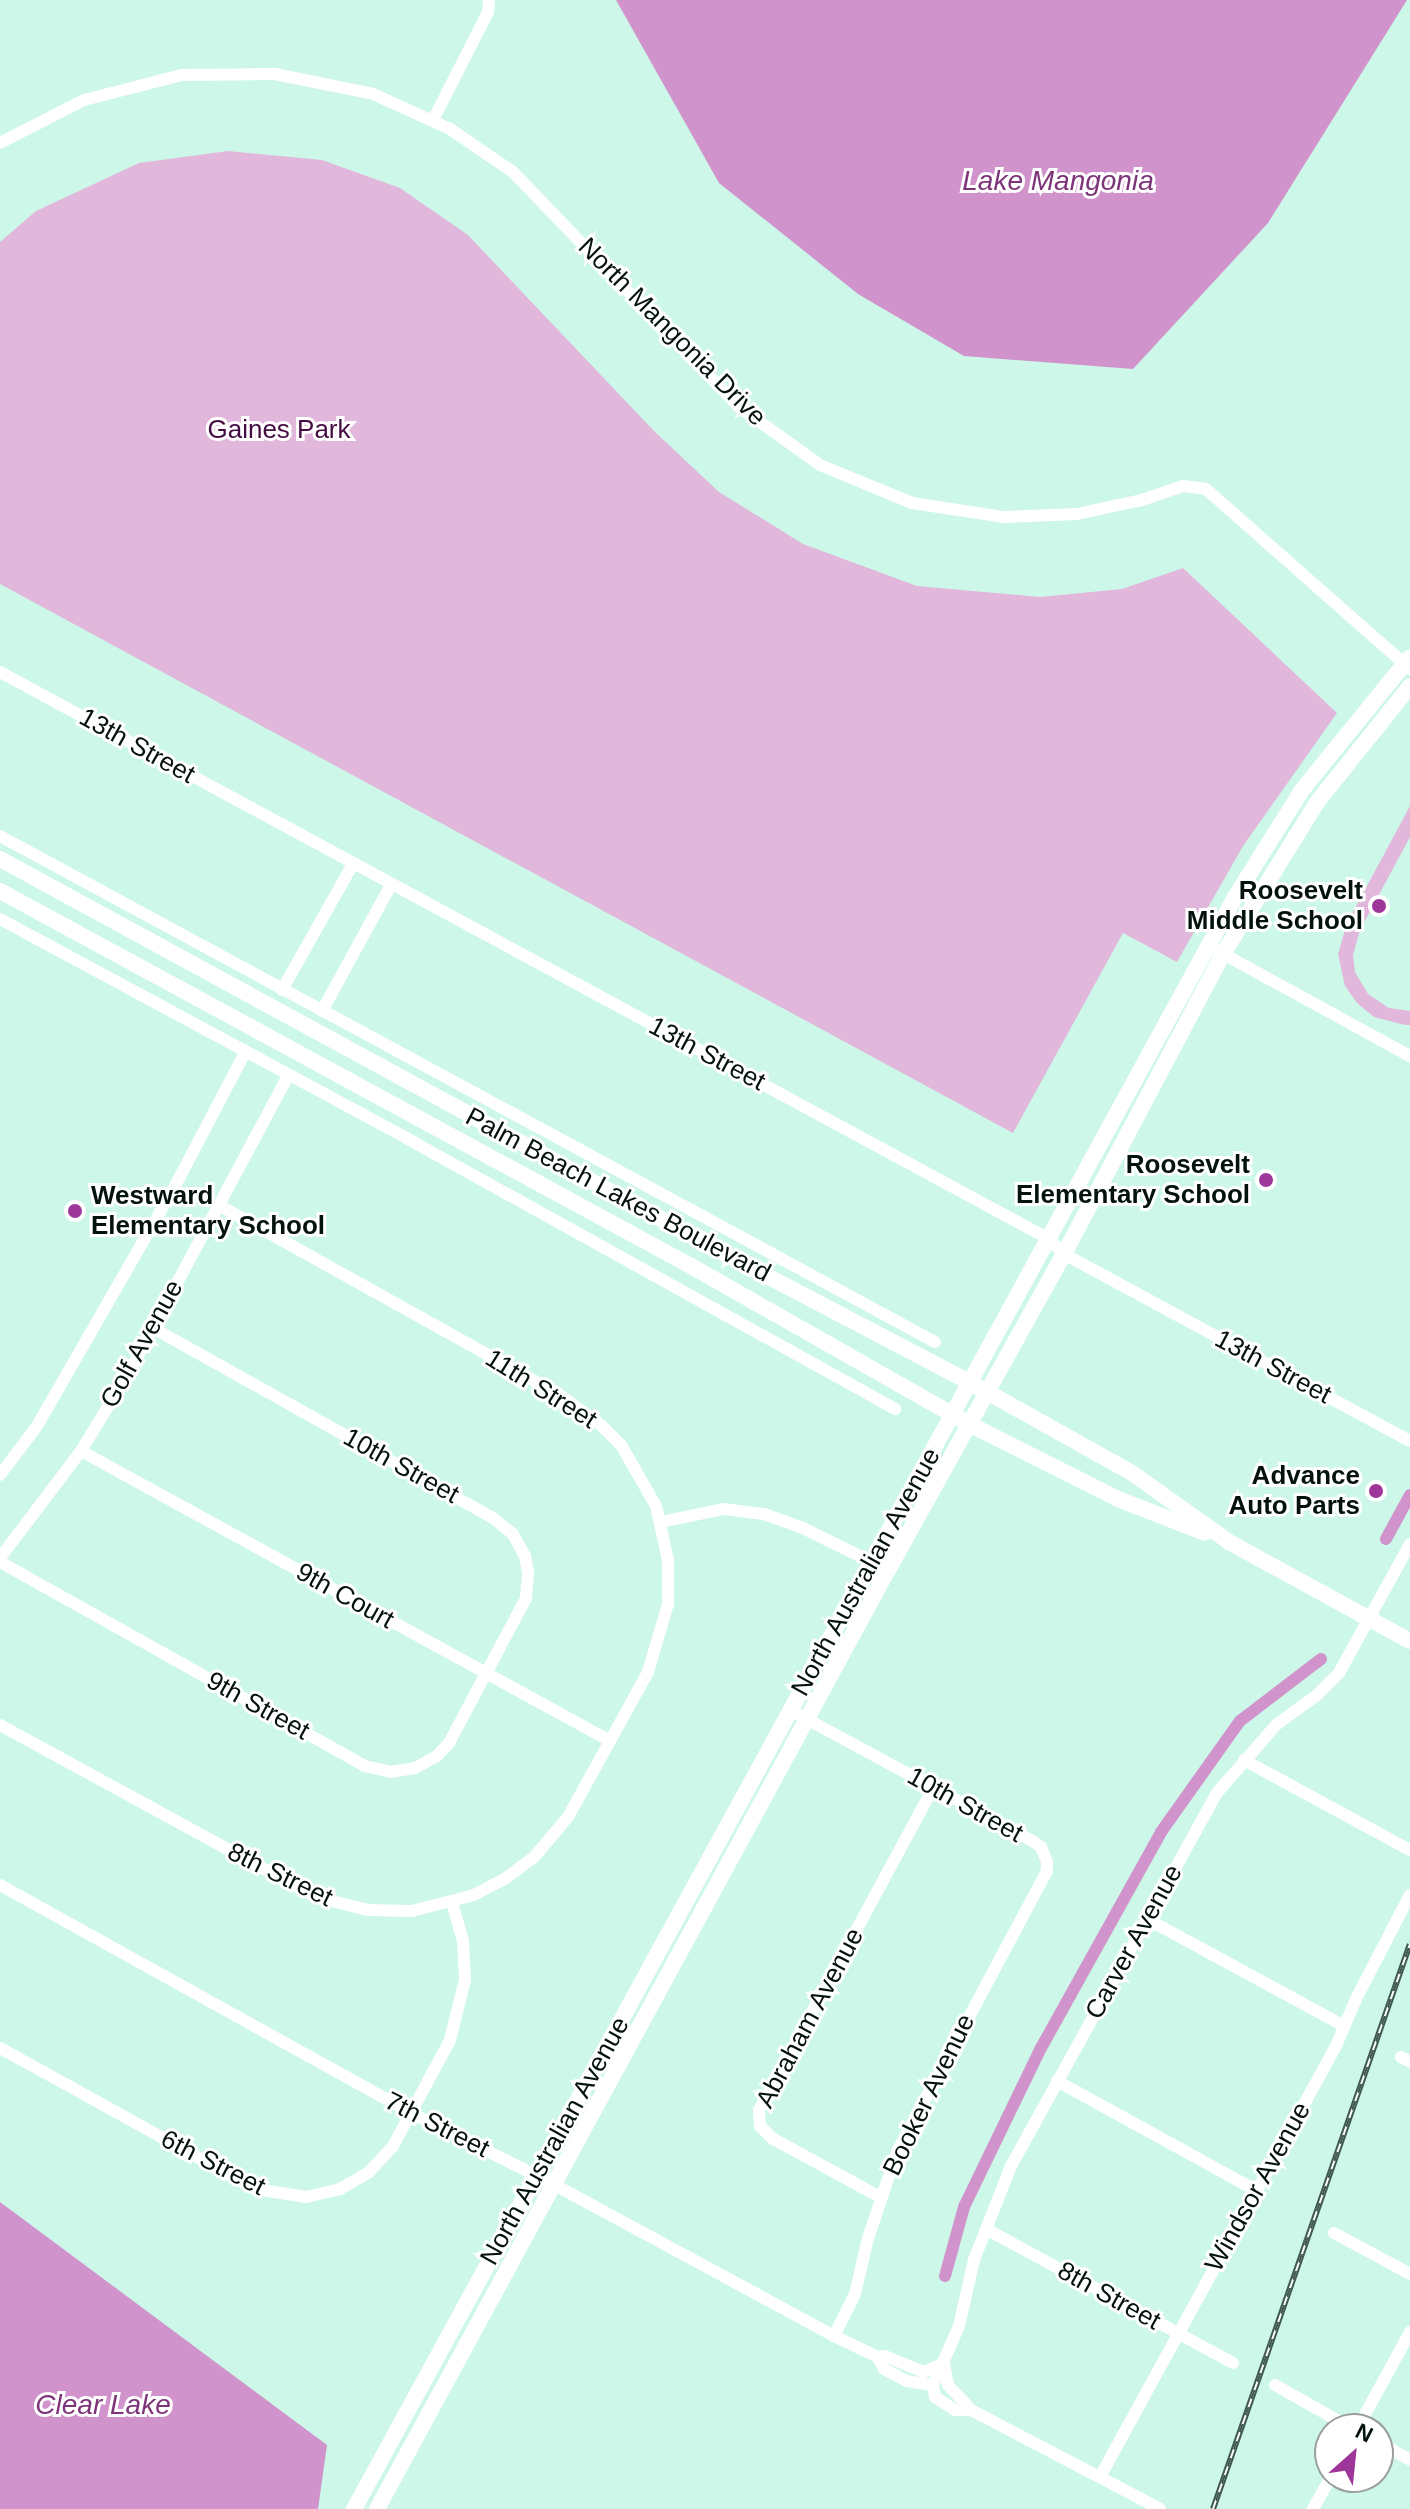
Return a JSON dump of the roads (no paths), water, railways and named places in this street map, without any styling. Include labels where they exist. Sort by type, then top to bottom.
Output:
[{"type":"main road","name":"North Australian Avenue","points":[[354,2509],[871,1561],[1302,790],[1408,663]]},
{"type":"main road","name":"North Australian Avenue","points":[[377,2509],[888,1570],[1064,1254],[1215,950],[1318,801],[1410,686]]},
{"type":"main road","name":"Palm Beach Lakes Boulevard","points":[[0,859],[433,1096],[971,1383],[1132,1473],[1229,1542],[1410,1641]]},
{"type":"main road","name":"Palm Beach Lakes Boulevard","points":[[0,891],[691,1266],[971,1425],[1118,1499],[1229,1542]]},
{"type":"main road","points":[[617,1227],[631,1202]]},
{"type":"street","points":[[433,120],[488,12],[489,0]]},
{"type":"street","name":"North Mangonia Drive","points":[[0,143],[61,110],[149,81],[216,72],[275,74],[341,85],[433,120],[513,172],[739,407],[820,465],[912,503],[1003,517],[1077,514],[1142,500],[1183,486],[1206,489],[1408,663]]},
{"type":"street","name":"13th Street","points":[[0,672],[1049,1239],[1064,1254],[1410,1441]]},
{"type":"street","points":[[0,836],[935,1342]]},
{"type":"street","points":[[282,990],[353,864]]},
{"type":"street","points":[[322,1011],[391,885]]},
{"type":"street","points":[[0,919],[408,1139],[895,1409]]},
{"type":"street","points":[[1215,950],[1410,1056]]},
{"type":"street","name":"Golf Avenue","points":[[0,1475],[37,1426],[174,1188],[245,1053]]},
{"type":"street","name":"Golf Avenue","points":[[0,1560],[81,1451],[153,1328],[288,1076]]},
{"type":"street","points":[[433,1096],[443,1076]]},
{"type":"street","points":[[408,1139],[419,1119]]},
{"type":"street","name":"11th Street","points":[[219,1205],[582,1409],[621,1445],[636,1466],[661,1522],[669,1587],[663,1630],[648,1672],[610,1741]]},
{"type":"street","points":[[678,1288],[691,1266]]},
{"type":"street","points":[[841,1312],[848,1295]]},
{"type":"street","name":"10th Street","points":[[153,1328],[507,1528],[525,1556],[527,1590],[523,1606],[488,1674]]},
{"type":"street","name":"9th Court","points":[[81,1451],[610,1741]]},
{"type":"street","points":[[661,1522],[723,1509],[764,1514],[803,1528],[888,1570]]},
{"type":"street","name":"Carver Avenue","points":[[933,2385],[959,2326],[974,2260],[1011,2166],[1216,1794],[1276,1725],[1330,1683],[1410,1544]]},
{"type":"street","name":"9th Street","points":[[0,1560],[373,1769],[407,1770],[437,1756],[454,1735],[488,1674]]},
{"type":"street","name":"10th Street","points":[[790,1710],[1034,1842],[1041,1847],[1047,1862]]},
{"type":"street","name":"8th Street","points":[[0,1725],[316,1897],[350,1907],[385,1911],[452,1903],[490,1887],[534,1857],[568,1817],[610,1741]]},
{"type":"street","points":[[1244,1760],[1410,1850]]},
{"type":"street","name":"Abraham Avenue","points":[[880,2197],[772,2138],[760,2126],[759,2110],[933,1788]]},
{"type":"street","name":"Booker Avenue","points":[[834,2336],[855,2294],[880,2197],[914,2115],[1047,1871],[1047,1862]]},
{"type":"street","name":"7th Street","points":[[0,1885],[411,2113],[553,2184],[834,2336],[878,2357],[885,2356],[924,2372],[944,2363],[948,2385],[971,2410],[1160,2509]]},
{"type":"street","name":"Windsor Avenue","points":[[1100,2477],[1344,2026],[1410,1895]]},
{"type":"street","name":"6th Street","points":[[0,2048],[247,2185],[271,2194],[306,2197],[355,2181],[382,2160],[450,2040],[463,2001],[465,1962],[452,1903]]},
{"type":"street","points":[[1147,1919],[1344,2026]]},
{"type":"street","points":[[1057,2081],[1255,2190]]},
{"type":"street","name":"8th Street","points":[[986,2229],[1233,2363]]},
{"type":"street","points":[[1334,2233],[1410,2274]]},
{"type":"street","points":[[1364,2413],[1410,2332]]},
{"type":"street","name":"7th Street","points":[[878,2357],[884,2369],[907,2381],[933,2385],[935,2397],[955,2410],[971,2410]]},
{"type":"street","points":[[1275,2385],[1326,2413]]},
{"type":"water","name":"Lake Mangonia","points":[[616,0],[1407,0],[1268,223],[1133,369],[964,356],[858,294],[719,183]]},
{"type":"water","name":"Clear Lake","points":[[0,2202],[327,2445],[318,2509],[0,2509]]},
{"type":"waterway","points":[[1386,1539],[1410,1495]]},
{"type":"waterway","points":[[945,2276],[964,2207],[1041,2048],[1161,1832],[1240,1721],[1321,1659]]},
{"type":"railway","points":[[1213,2509],[1410,1944]]},
{"type":"place","name":"Roosevelt Middle School","points":[[1379,906]]},
{"type":"place","name":"Roosevelt Elementary School","points":[[1266,1180]]},
{"type":"place","name":"Westward Elementary School","points":[[75,1211]]},
{"type":"place","name":"Advance Auto Parts","points":[[1376,1491]]},
{"type":"park label","name":"Gaines Park","points":[[279,430]]}]
